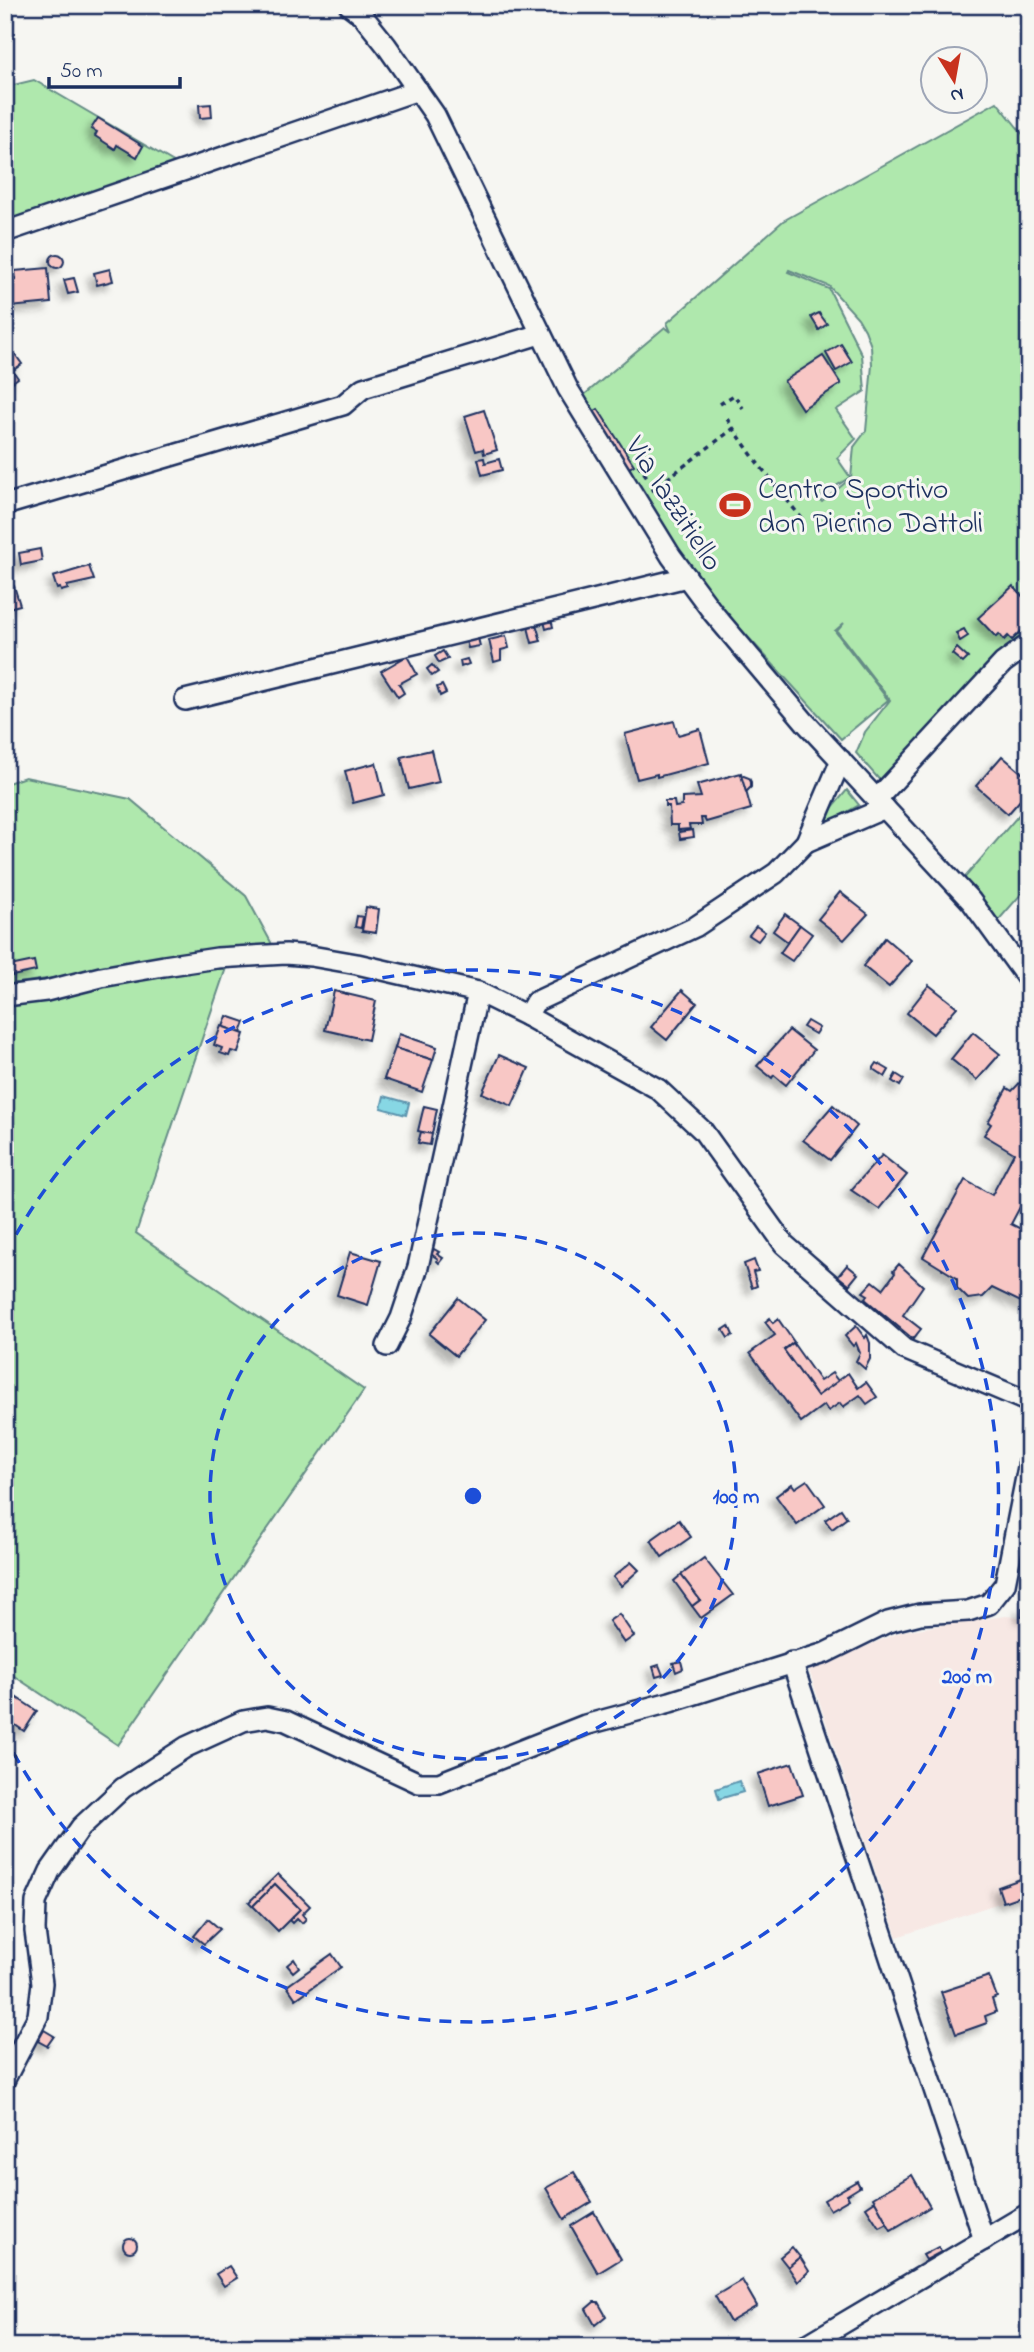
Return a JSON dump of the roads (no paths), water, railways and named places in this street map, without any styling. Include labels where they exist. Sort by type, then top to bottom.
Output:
[{"type":"street","name":"Via Iazzitiello","points":[[349,5],[362,15],[418,90],[440,126],[568,388],[617,470],[687,577],[747,653],[971,901],[1029,981]]},
{"type":"street","points":[[5,232],[418,90]]},
{"type":"street","points":[[5,505],[343,405],[363,388],[540,334]]},
{"type":"street","points":[[185,701],[687,577]]},
{"type":"street","points":[[527,1016],[535,1002],[695,927],[776,873],[806,842],[881,803],[1003,663],[1029,644]]},
{"type":"street","points":[[806,842],[841,760]]},
{"type":"street","points":[[5,996],[46,991],[101,977],[216,958],[286,954],[357,964],[478,992],[527,1016],[658,1089],[703,1131],[784,1244],[904,1349],[1029,1402]]},
{"type":"street","points":[[387,1346],[401,1318],[418,1267],[478,992]]},
{"type":"street","points":[[5,2078],[38,2016],[42,1983],[35,1931],[36,1902],[50,1871],[81,1827],[123,1788],[186,1747],[243,1721],[267,1717],[286,1721],[419,1783],[439,1783],[585,1725],[670,1702],[825,1653],[888,1622],[920,1614],[968,1611],[989,1604],[1005,1584],[1029,1462]]},
{"type":"street","points":[[792,1662],[984,2240]]},
{"type":"street","points":[[803,2347],[1029,2213]]},
{"type":"water","points":[[384,1096],[409,1103],[406,1115],[381,1108]]},
{"type":"water","points":[[739,1781],[743,1792],[719,1799],[716,1789]]},
{"type":"place","name":"Centro Sportivo don Pierino Dattoli","points":[[735,505]]}]
